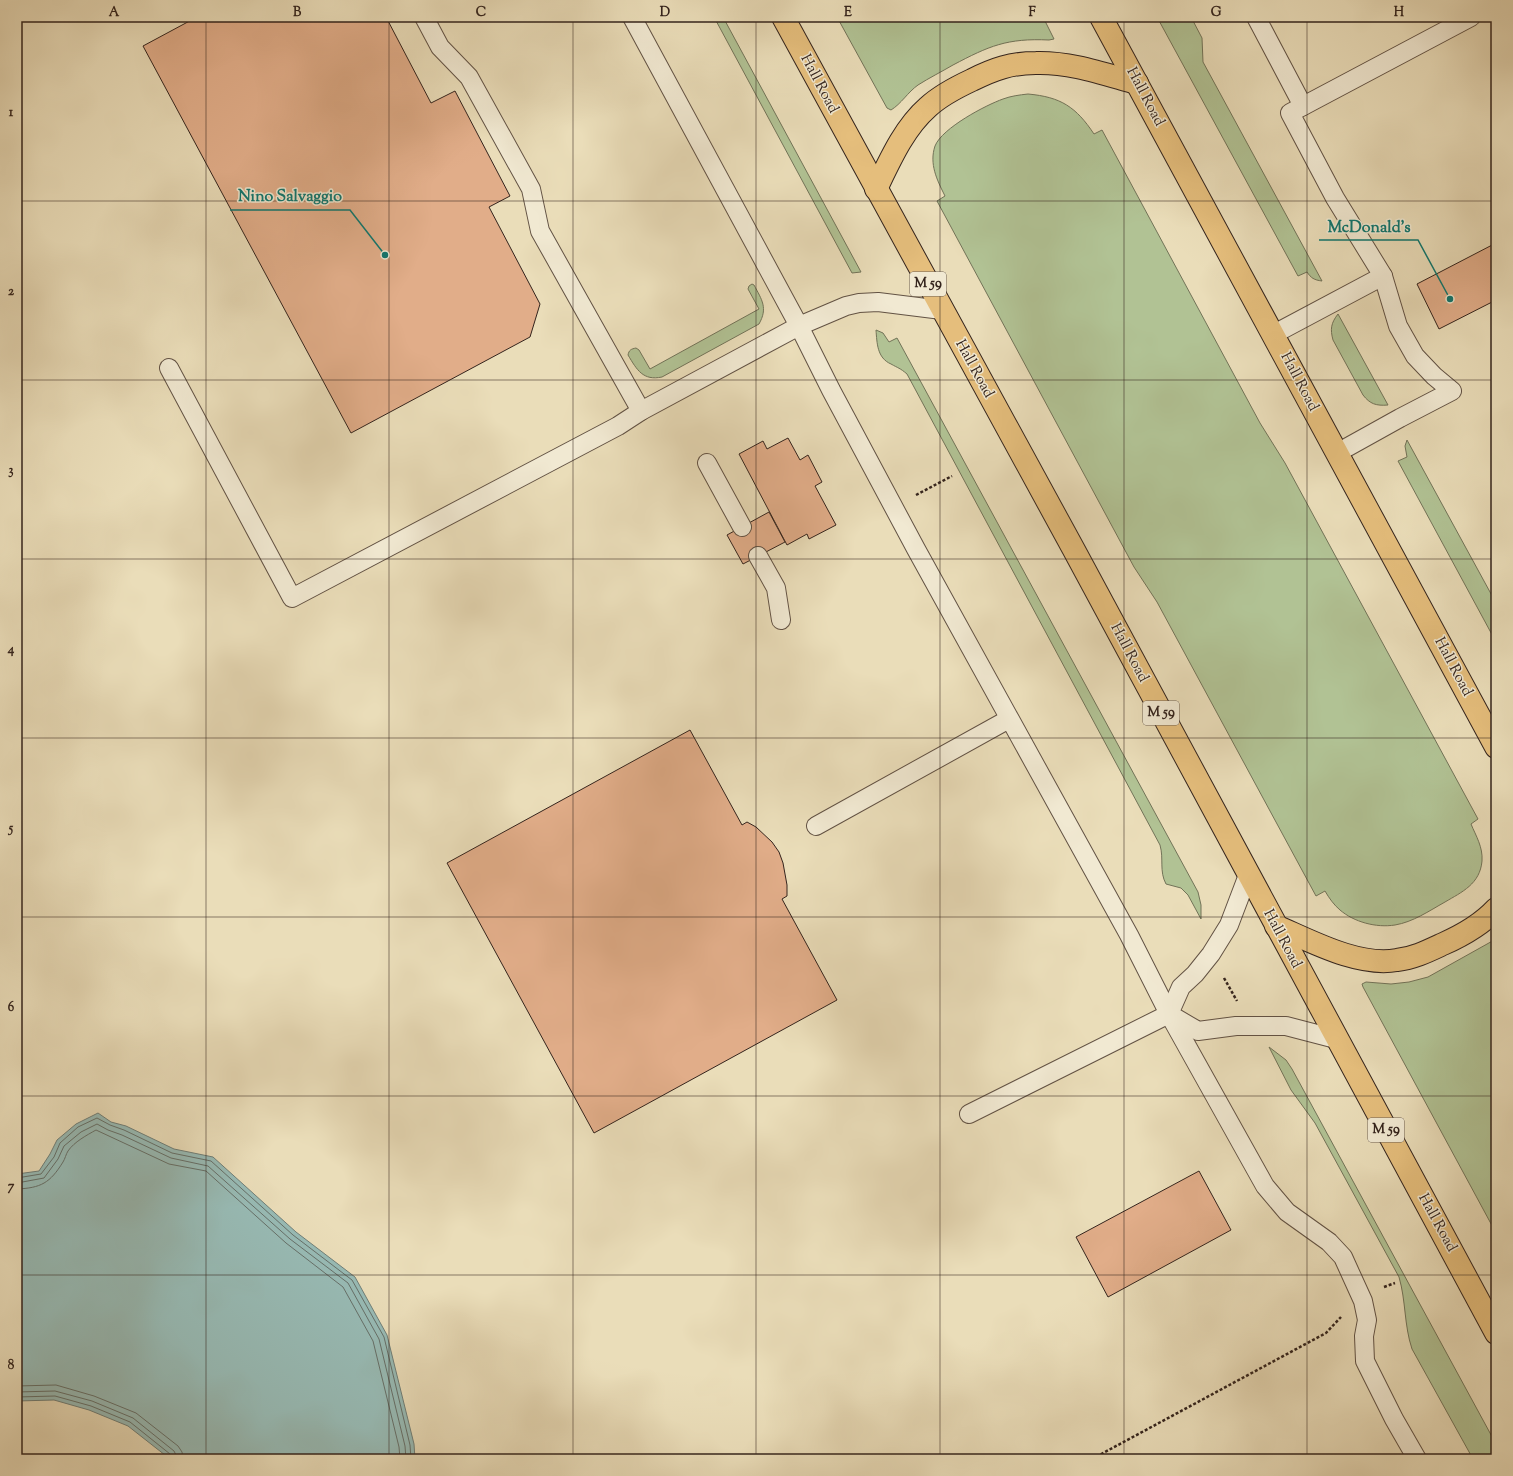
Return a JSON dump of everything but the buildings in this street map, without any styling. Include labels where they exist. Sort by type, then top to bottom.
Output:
[{"type":"highway","name":"Hall Road","points":[[783,17],[1074,550],[1336,1039],[1496,1333]]},
{"type":"highway","name":"Hall Road","points":[[1102,17],[1496,747]]},
{"type":"highway","points":[[876,189],[890,159],[903,138],[915,121],[928,107],[943,95],[994,69],[1014,64],[1057,64],[1082,68],[1137,83]]},
{"type":"highway","points":[[1276,926],[1342,953],[1365,959],[1396,961],[1418,955],[1453,939],[1476,925],[1496,909]]},
{"type":"lane","points":[[424,17],[440,47],[469,77],[531,189],[540,231],[641,411]]},
{"type":"lane","points":[[632,17],[799,326],[831,390],[897,514],[1128,935],[1169,1014],[1265,1186],[1287,1212],[1329,1242],[1343,1257],[1363,1301],[1367,1320],[1364,1336],[1365,1361],[1394,1419],[1417,1459]]},
{"type":"lane","points":[[1256,17],[1303,106]]},
{"type":"lane","points":[[1337,453],[1452,391],[1434,376],[1415,356],[1398,326],[1383,276],[1335,198],[1290,113],[1471,17]]},
{"type":"lane","points":[[1274,334],[1383,276]]},
{"type":"lane","points":[[168,368],[292,598],[618,426],[641,411],[799,326],[846,306],[859,303],[894,303],[942,310]]},
{"type":"lane","points":[[707,463],[742,527]]},
{"type":"lane","points":[[758,556],[776,588],[781,620]]},
{"type":"lane","points":[[816,826],[1009,719]]},
{"type":"lane","points":[[969,1114],[1169,1014],[1181,987],[1195,974],[1211,954],[1230,925],[1248,875]]},
{"type":"lane","points":[[1169,1014],[1198,1031],[1236,1026],[1286,1026],[1336,1039]]},
{"type":"path","points":[[913,497],[952,476]]},
{"type":"path","points":[[1222,975],[1237,1002]]},
{"type":"path","points":[[1379,1290],[1395,1283]]},
{"type":"path","points":[[1092,1459],[1326,1333],[1344,1314]]},
{"type":"green space","points":[[714,17],[723,17],[861,272],[852,273]]},
{"type":"green space","points":[[837,17],[1043,17],[1054,39],[1021,40],[988,48],[953,65],[918,85],[891,110],[887,108]]},
{"type":"green space","points":[[1157,17],[1191,17],[1202,38],[1203,62],[1322,281],[1313,278],[1307,272],[1298,276]]},
{"type":"green space","points":[[1028,94],[1040,95],[1059,101],[1074,110],[1094,134],[1102,130],[1260,423],[1285,463],[1478,819],[1471,824],[1479,842],[1482,856],[1481,869],[1478,876],[1464,891],[1415,919],[1402,924],[1388,926],[1373,925],[1352,918],[1340,910],[1325,891],[1316,896],[1157,602],[1134,567],[937,201],[945,196],[933,166],[933,153],[939,139],[955,125],[986,106],[1006,98]]},
{"type":"green space","points":[[752,284],[757,290],[763,304],[762,318],[759,324],[662,377],[655,378],[645,376],[634,365],[628,355],[632,349],[636,348],[639,350],[650,369],[759,309],[748,289]]},
{"type":"green space","points":[[1338,314],[1388,405],[1374,404],[1363,395],[1333,340],[1332,326]]},
{"type":"green space","points":[[876,330],[883,333],[889,342],[897,338],[1198,892],[1201,905],[1201,919],[1188,895],[1181,888],[1166,884],[1162,870],[1160,845],[907,374],[886,361],[880,354],[877,345]]},
{"type":"green space","points":[[1407,440],[1496,603],[1496,642],[1398,461],[1407,457],[1405,446]]},
{"type":"green space","points":[[1496,939],[1496,1233],[1362,984],[1366,982],[1391,984],[1409,982],[1428,977]]},
{"type":"green space","points":[[1269,1047],[1286,1060],[1292,1069],[1496,1444],[1496,1459],[1473,1459],[1412,1349],[1409,1340],[1399,1277],[1315,1123],[1291,1090]]},
{"type":"water","points":[[98,1113],[111,1122],[126,1126],[174,1149],[213,1157],[296,1232],[355,1277],[387,1335],[414,1444],[415,1459],[170,1459],[128,1426],[89,1410],[54,1400],[17,1401],[17,1174],[39,1171],[57,1140],[76,1124]]},
{"type":"place","name":"Nino Salvaggio","points":[[385,255]]},
{"type":"place","name":"McDonald's","points":[[1450,299]]}]
